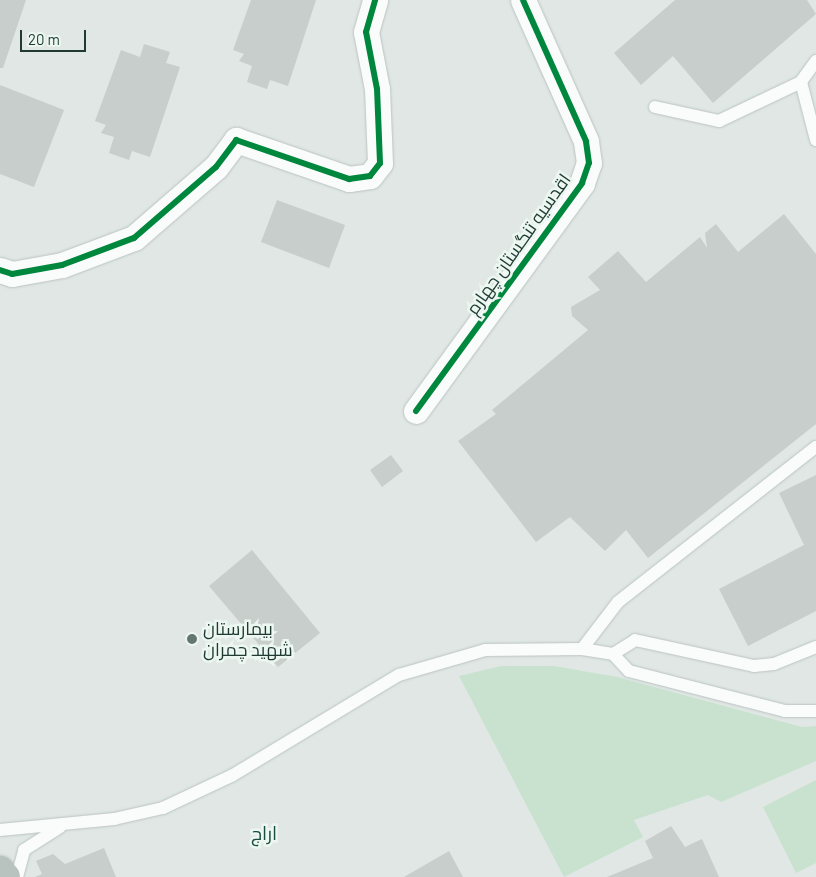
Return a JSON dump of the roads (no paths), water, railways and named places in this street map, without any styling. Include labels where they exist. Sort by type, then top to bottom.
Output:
[{"type":"highway","points":[[0,870],[6,877]]},
{"type":"street","points":[[0,270],[12,274],[62,265],[134,238],[216,167],[236,140],[350,179],[370,176],[380,163],[376,89],[366,32],[375,0]]},
{"type":"street","name":"اقدسیه تنگستان چهارم","points":[[416,411],[582,183],[589,163],[586,141],[523,0]]},
{"type":"lane","points":[[655,107],[719,121],[801,82],[816,61]]},
{"type":"lane","points":[[801,82],[815,131]]},
{"type":"lane","points":[[582,649],[618,602],[816,448]]},
{"type":"lane","points":[[613,654],[635,640],[754,666],[774,664],[816,646]]},
{"type":"lane","points":[[0,830],[114,819],[162,808],[233,775],[399,675],[485,650],[582,649],[613,654],[629,671],[785,711],[816,711]]},
{"type":"lane","points":[[17,877],[24,850],[68,822]]},
{"type":"place","name":"بیمارستان شهید چمران","points":[[192,639]]},
{"type":"district","name":"اراج","points":[[264,833]]}]
